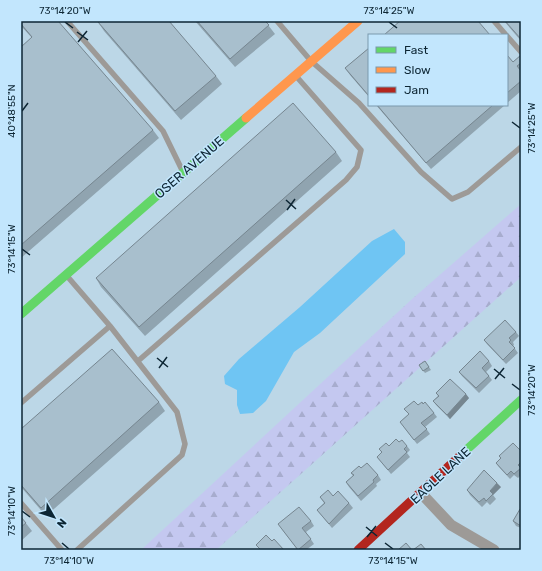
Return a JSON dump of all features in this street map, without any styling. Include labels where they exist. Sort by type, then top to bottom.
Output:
[{"type":"street","name":"OSER AVENUE","points":[[21,314],[358,21]]},
{"type":"street","name":"EAGLE LANE","points":[[358,550],[521,400]]},
{"type":"street","points":[[421,493],[451,525],[494,550]]},
{"type":"lane","points":[[67,21],[163,131],[183,173]]},
{"type":"lane","points":[[277,21],[311,61],[359,103],[421,172],[452,199],[468,192],[521,147]]},
{"type":"lane","points":[[494,21],[504,34]]},
{"type":"lane","points":[[508,38],[521,52]]},
{"type":"lane","points":[[138,361],[346,180],[357,167],[361,150],[295,75]]},
{"type":"lane","points":[[66,275],[110,326],[177,412],[185,444],[182,455],[77,550]]},
{"type":"lane","points":[[21,403],[110,326]]},
{"type":"lane","points":[[21,503],[62,550]]},
{"type":"green space","points":[[521,204],[521,277],[216,550],[141,550],[411,300]]},
{"type":"shaded area","points":[[394,229],[405,242],[405,254],[320,333],[294,352],[266,401],[253,413],[240,414],[237,405],[237,390],[225,384],[224,376],[239,359],[300,307],[372,241]]},
{"type":"building","points":[[21,21],[58,21],[153,130],[21,245],[21,47],[32,37],[21,24]]},
{"type":"building","points":[[169,21],[216,76],[175,111],[98,22]]},
{"type":"building","points":[[197,21],[265,21],[269,25],[230,59]]},
{"type":"building","points":[[400,21],[478,21],[489,34],[385,34]]},
{"type":"building","points":[[505,21],[521,21],[521,39]]},
{"type":"building","points":[[368,49],[368,95],[345,68]]},
{"type":"building","points":[[521,55],[521,63],[517,66],[521,71],[521,81],[508,92],[508,56],[513,62]]},
{"type":"building","points":[[293,103],[336,152],[139,327],[96,278]]},
{"type":"building","points":[[378,106],[492,106],[426,163]]},
{"type":"building","points":[[505,320],[516,332],[509,338],[511,340],[509,342],[515,348],[503,360],[484,340]]},
{"type":"building","points":[[112,349],[159,402],[41,508],[21,485],[21,429]]},
{"type":"building","points":[[480,351],[489,361],[482,368],[489,376],[476,388],[459,372]]},
{"type":"building","points":[[425,361],[429,367],[423,371],[419,365]]},
{"type":"building","points":[[450,379],[466,394],[447,415],[433,401],[439,396],[436,393]]},
{"type":"building","points":[[414,401],[418,405],[425,402],[434,413],[421,423],[427,429],[414,440],[400,422],[409,414],[404,409]]},
{"type":"building","points":[[396,439],[399,442],[402,440],[407,446],[404,449],[407,452],[388,470],[377,457],[382,452],[379,449],[386,443],[389,446]]},
{"type":"building","points":[[513,443],[521,451],[521,462],[518,465],[521,468],[514,474],[511,471],[507,475],[496,463],[501,458],[499,456]]},
{"type":"building","points":[[367,463],[378,475],[373,480],[374,482],[358,496],[346,482],[354,475],[351,473],[359,466],[361,468]]},
{"type":"building","points":[[484,470],[497,483],[490,491],[493,494],[486,501],[484,498],[479,502],[467,490]]},
{"type":"building","points":[[328,490],[333,496],[338,491],[349,503],[329,524],[317,510],[325,503],[320,497]]},
{"type":"building","points":[[299,507],[311,521],[302,528],[311,539],[298,550],[278,524]]},
{"type":"building","points":[[521,509],[521,526],[513,521]]},
{"type":"building","points":[[21,517],[26,523],[21,527]]},
{"type":"building","points":[[266,535],[272,541],[274,539],[284,550],[261,550],[256,545]]},
{"type":"building","points":[[406,543],[412,550],[398,550]]},
{"type":"building","points":[[421,544],[426,550],[413,550]]},
{"type":"traffic: fast","points":[[21,314],[246,118]]},
{"type":"traffic: fast","points":[[463,453],[521,400]]},
{"type":"traffic: slow","points":[[246,118],[358,21]]},
{"type":"traffic: jam","points":[[358,550],[463,453]]}]
